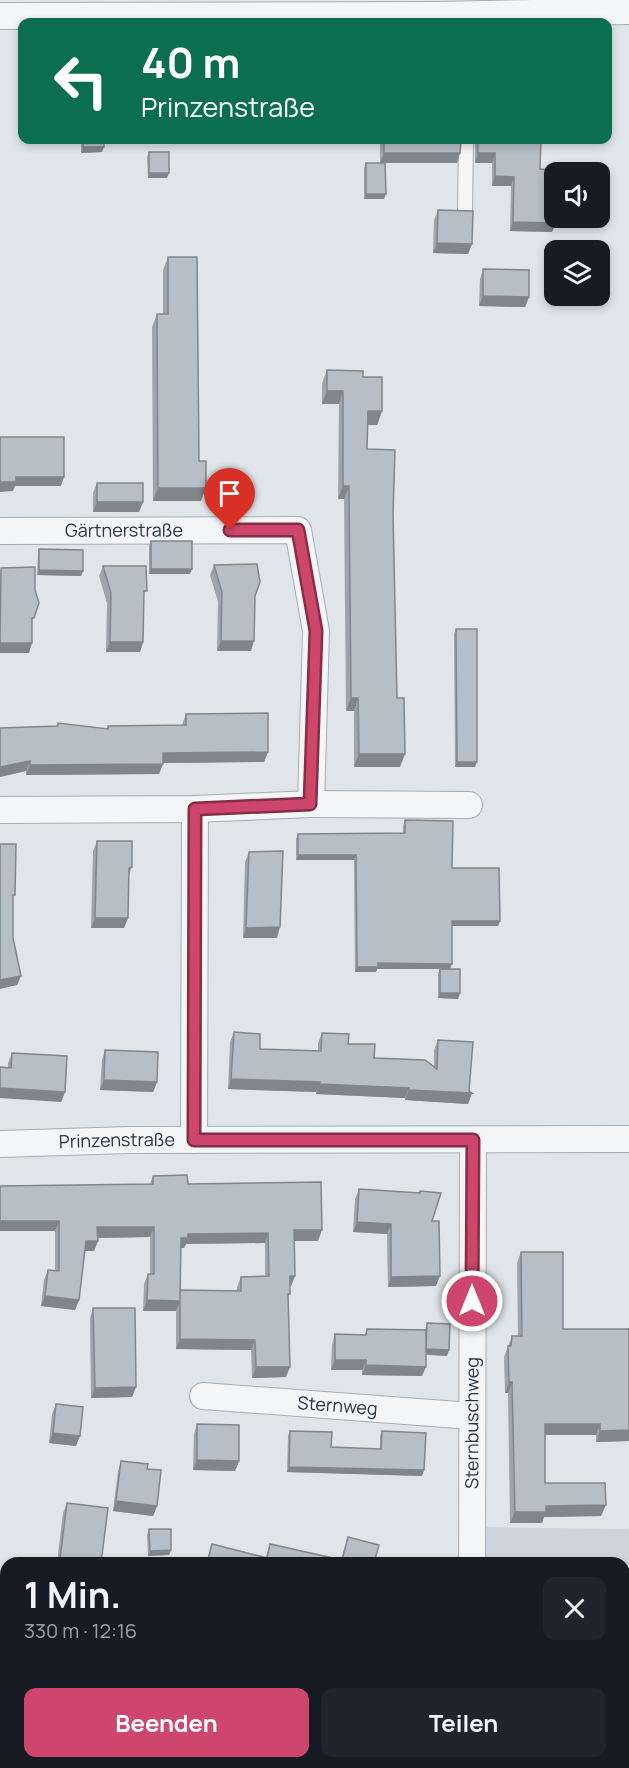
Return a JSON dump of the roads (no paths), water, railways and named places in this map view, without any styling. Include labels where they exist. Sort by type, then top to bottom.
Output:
[{"type":"street","points":[[486,18],[629,11]]},
{"type":"street","points":[[0,16],[310,18]]},
{"type":"street","name":"Gärtnerstraße","points":[[0,531],[298,530],[316,631],[310,804]]},
{"type":"street","points":[[0,810],[195,809],[310,804],[470,805]]},
{"type":"street","points":[[194,1140],[195,809]]},
{"type":"street","name":"Prinzenstraße","points":[[0,1143],[629,1139]]},
{"type":"street","name":"Sternbuschweg","points":[[472,1557],[473,1140]]},
{"type":"street","name":"Sternweg","points":[[203,1396],[472,1416]]},
{"type":"lane","points":[[465,144],[465,212]]}]
